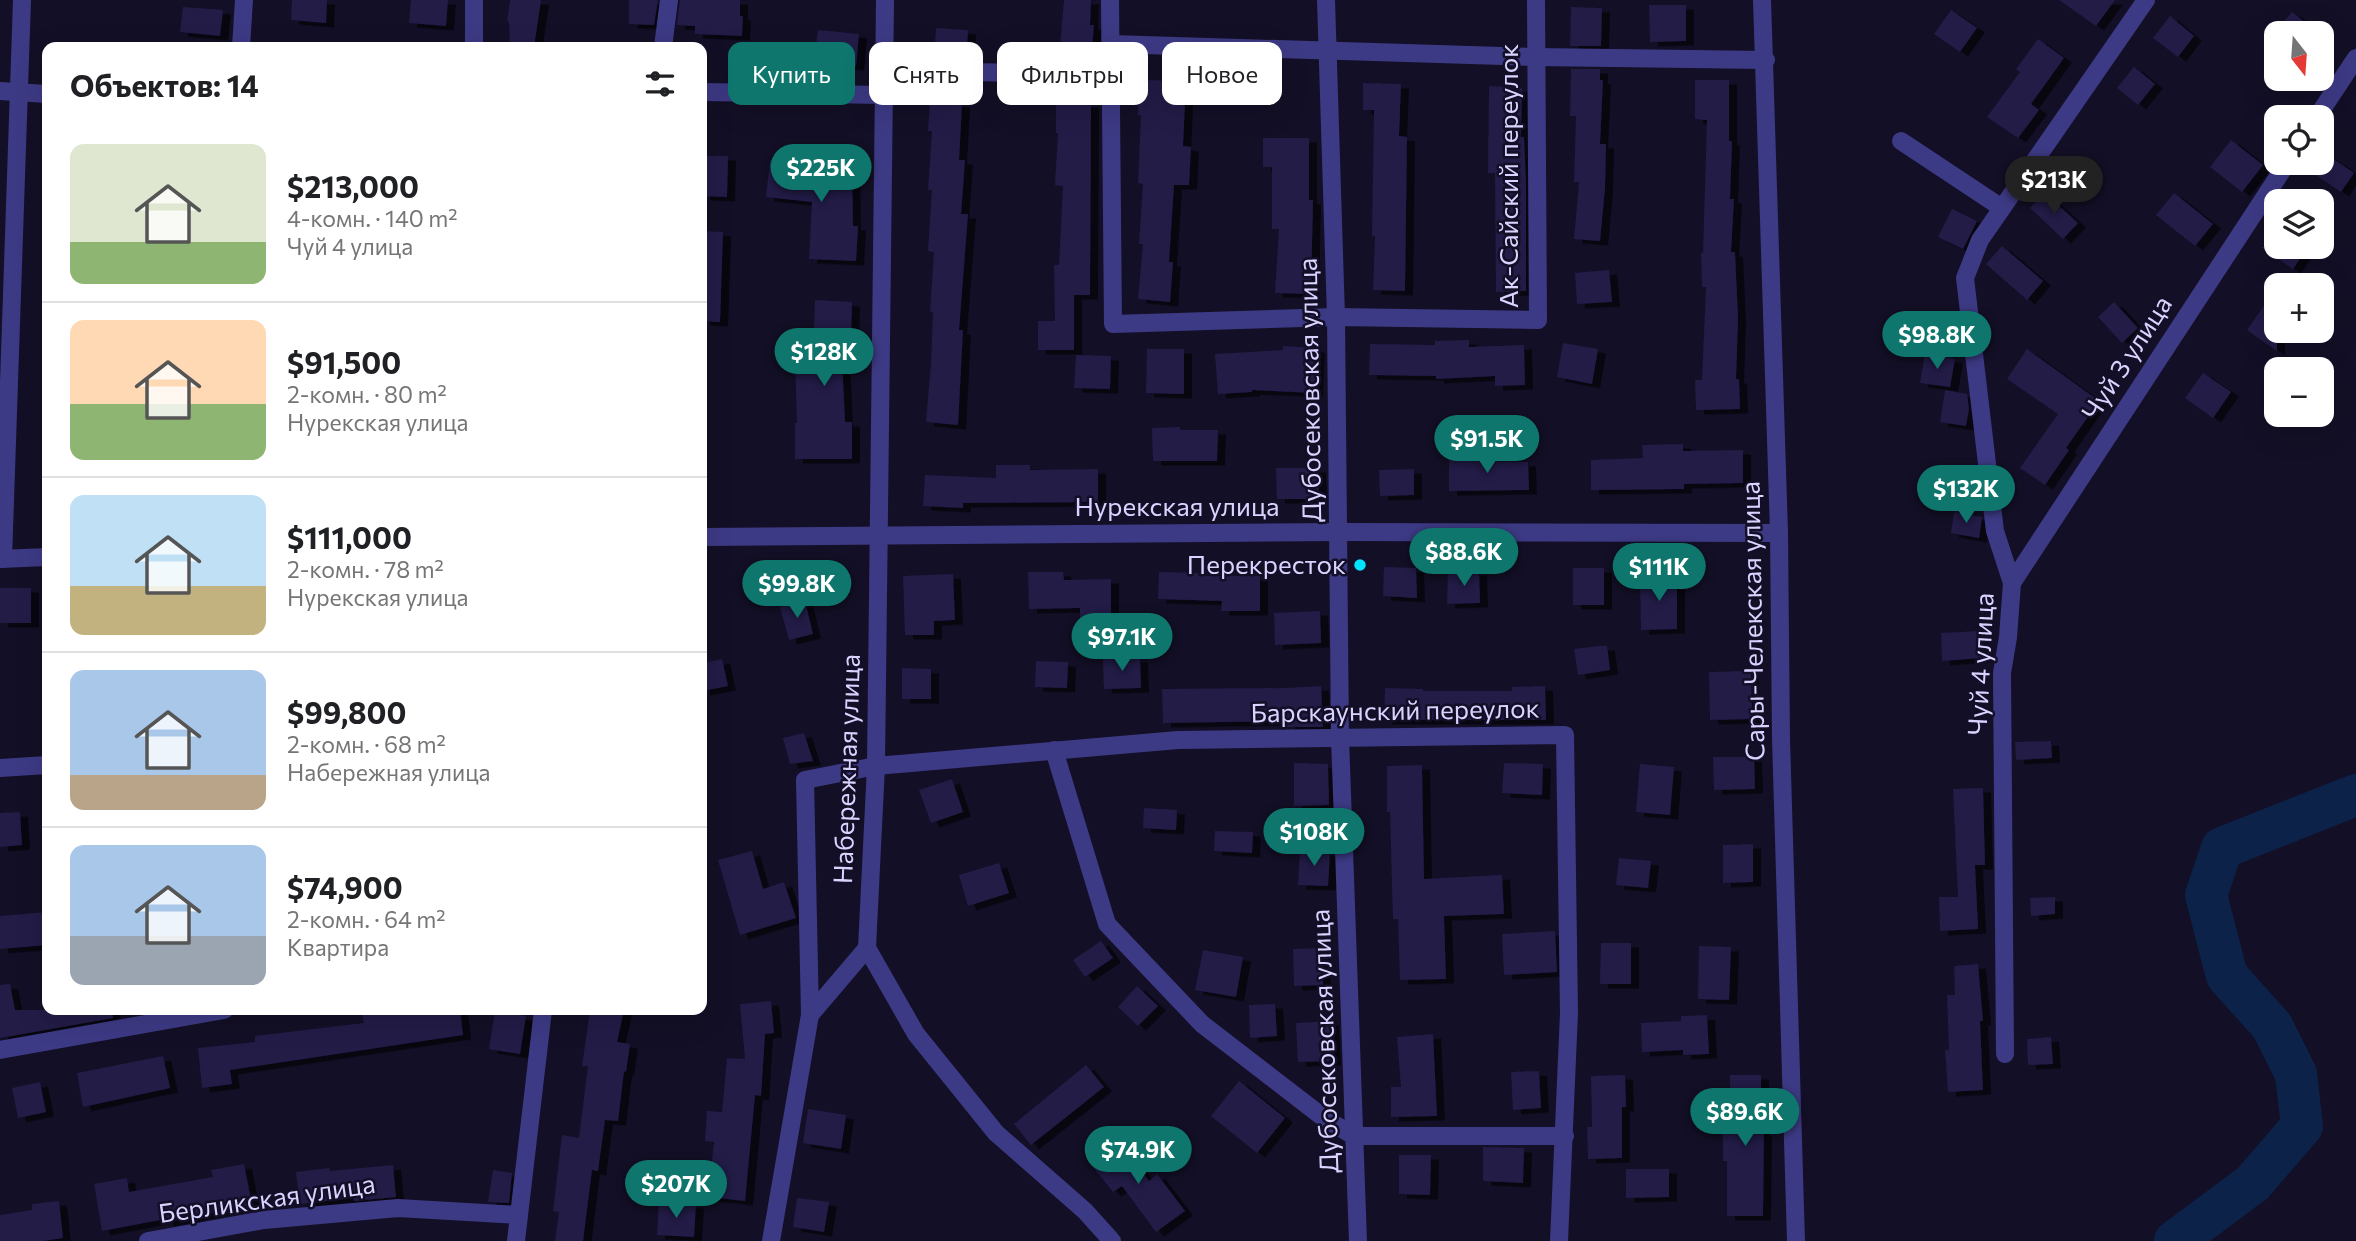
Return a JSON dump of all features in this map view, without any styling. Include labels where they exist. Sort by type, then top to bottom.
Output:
[{"type":"street","points":[[22,0],[1,559],[42,557]]},
{"type":"street","points":[[241,42],[244,0]]},
{"type":"street","points":[[474,0],[474,42]]},
{"type":"street","points":[[664,42],[670,0]]},
{"type":"street","name":"Набережная улица","points":[[884,42],[885,0]]},
{"type":"street","name":"Ак-Сайский переулок","points":[[1110,0],[1111,42]]},
{"type":"street","name":"Дубосековская улица","points":[[1326,0],[1336,317],[1340,738],[1357,1241]]},
{"type":"street","name":"Ак-Сайский переулок","points":[[1111,105],[1113,324],[1336,317],[1538,320],[1536,0]]},
{"type":"street","name":"Сары-Челекская улица","points":[[1762,0],[1779,533],[1781,739],[1796,1241]]},
{"type":"street","name":"Чуй 4 улица","points":[[2005,1054],[2003,673],[2012,583],[1995,531],[1965,278],[1980,240],[2146,0]]},
{"type":"street","points":[[1148,45],[1536,57],[1766,60]]},
{"type":"street","points":[[2325,105],[2356,58]]},
{"type":"street","points":[[0,91],[42,94]]},
{"type":"street","points":[[707,92],[869,95]]},
{"type":"street","name":"Набережная улица","points":[[867,948],[876,766],[883,105]]},
{"type":"street","points":[[1900,141],[2002,208]]},
{"type":"street","name":"Чуй 3 улица","points":[[2012,583],[2279,175]]},
{"type":"street","name":"Нурекская улица","points":[[707,537],[1339,532],[1779,533]]},
{"type":"street","name":"Барскаунский переулок","points":[[805,780],[876,766],[1178,740],[1565,735],[1569,1013],[1559,1241]]},
{"type":"street","points":[[1054,750],[1107,924],[1202,1024],[1324,1118],[1354,1136],[1565,1136]]},
{"type":"street","points":[[0,768],[42,765]]},
{"type":"street","name":"Набережная улица","points":[[771,1241],[810,1014],[805,780]]},
{"type":"street","points":[[810,1014],[867,948],[916,1034],[996,1133],[1085,1211],[1112,1241]]},
{"type":"street","points":[[0,1050],[194,1015]]},
{"type":"street","points":[[516,1241],[542,1015]]},
{"type":"street","name":"Берликская улица","points":[[148,1241],[264,1220],[398,1208],[519,1215]]},
{"type":"building","points":[[292,0],[327,0],[326,23],[291,20]]},
{"type":"building","points":[[411,0],[448,0],[446,26],[409,23]]},
{"type":"building","points":[[510,0],[541,0],[535,42],[510,42],[507,21]]},
{"type":"building","points":[[629,0],[658,0],[654,25],[629,24]]},
{"type":"building","points":[[680,0],[740,0],[740,16],[743,16],[742,36],[695,34],[695,26],[677,25]]},
{"type":"building","points":[[1064,0],[1091,0],[1093,42],[1060,42]]},
{"type":"building","points":[[2059,0],[2115,0],[2096,26]]},
{"type":"building","points":[[1649,5],[1686,5],[1686,41],[1650,42]]},
{"type":"building","points":[[183,7],[223,10],[220,36],[180,32]]},
{"type":"building","points":[[1571,7],[1602,8],[1601,46],[1570,46]]},
{"type":"building","points":[[1951,10],[1977,28],[1960,52],[1934,34]]},
{"type":"building","points":[[2292,12],[2304,21],[2284,21]]},
{"type":"building","points":[[2170,16],[2194,36],[2178,57],[2153,38]]},
{"type":"building","points":[[936,28],[968,30],[967,42],[935,42]]},
{"type":"building","points":[[818,30],[859,34],[856,66],[855,42],[816,42]]},
{"type":"building","points":[[2038,39],[2064,58],[2031,104],[2039,110],[2018,138],[1987,117],[2020,72],[2016,69]]},
{"type":"building","points":[[2134,67],[2155,84],[2138,105],[2117,88]]},
{"type":"building","points":[[1571,69],[1600,69],[1600,80],[1603,80],[1600,144],[1606,144],[1600,241],[1574,239],[1579,182],[1574,182],[1576,116],[1570,116]]},
{"type":"building","points":[[1148,80],[1162,80],[1162,105],[1185,105],[1183,146],[1191,147],[1189,185],[1174,185],[1169,262],[1173,262],[1170,302],[1138,299],[1143,244],[1139,244],[1143,184],[1138,183],[1141,115],[1138,115],[1138,105],[1148,105]]},
{"type":"building","points":[[1695,80],[1729,80],[1729,141],[1732,141],[1730,199],[1734,199],[1731,252],[1735,252],[1738,318],[1736,379],[1739,379],[1740,409],[1696,410],[1695,380],[1702,380],[1706,287],[1702,287],[1701,253],[1707,120],[1695,119]]},
{"type":"building","points":[[1363,83],[1401,84],[1399,136],[1407,137],[1405,291],[1373,290],[1374,110],[1363,110]]},
{"type":"building","points":[[1489,86],[1522,88],[1521,137],[1524,137],[1526,184],[1526,291],[1496,292],[1495,173],[1488,173]]},
{"type":"building","points":[[930,105],[962,105],[959,160],[965,160],[961,214],[968,214],[959,330],[963,330],[958,425],[926,422],[931,363],[933,312],[930,312],[934,252],[928,251],[932,131],[928,131]]},
{"type":"building","points":[[1056,105],[1091,105],[1090,295],[1074,295],[1074,350],[1038,350],[1038,321],[1055,321],[1054,265],[1059,265],[1063,186],[1055,185]]},
{"type":"building","points":[[1263,138],[1309,138],[1309,200],[1313,200],[1311,294],[1275,293],[1279,229],[1272,229],[1272,167],[1263,167]]},
{"type":"building","points":[[2231,140],[2263,165],[2242,192],[2210,167]]},
{"type":"building","points":[[707,156],[728,156],[727,197],[707,196]]},
{"type":"building","points":[[2334,159],[2354,173],[2341,192],[2316,175],[2334,175]]},
{"type":"building","points":[[770,160],[800,163],[852,162],[853,226],[858,226],[856,261],[809,259],[812,202],[766,197]]},
{"type":"building","points":[[2044,192],[2078,223],[2063,239],[2030,208]]},
{"type":"building","points":[[2174,193],[2213,224],[2195,246],[2156,215]]},
{"type":"building","points":[[1952,209],[1977,221],[1963,249],[1938,237]]},
{"type":"building","points":[[707,231],[723,232],[720,322],[707,321]]},
{"type":"building","points":[[2002,246],[2043,281],[2027,300],[1986,264]]},
{"type":"building","points":[[2278,259],[2300,259],[2293,269]]},
{"type":"building","points":[[1609,270],[1612,302],[1577,304],[1575,273]]},
{"type":"building","points":[[815,300],[852,302],[851,336],[841,336],[845,422],[852,422],[852,459],[795,459],[795,360],[813,359]]},
{"type":"building","points":[[2114,302],[2138,328],[2122,343],[2098,317]]},
{"type":"building","points":[[2264,306],[2264,342],[2247,330]]},
{"type":"building","points":[[1469,340],[1469,347],[1524,345],[1525,385],[1495,386],[1495,376],[1436,379],[1436,376],[1369,375],[1370,344],[1435,345],[1435,341]]},
{"type":"building","points":[[1563,343],[1598,349],[1592,384],[1557,377]]},
{"type":"building","points":[[2266,343],[2277,343],[2277,351]]},
{"type":"building","points":[[1283,346],[1317,348],[1315,393],[1252,390],[1218,394],[1215,354],[1283,350]]},
{"type":"building","points":[[1147,349],[1184,349],[1184,394],[1146,393]]},
{"type":"building","points":[[2027,349],[2099,401],[2066,448],[2069,450],[2045,485],[2020,468],[2058,414],[2007,379]]},
{"type":"building","points":[[1925,354],[1955,359],[1950,387],[1920,383]]},
{"type":"building","points":[[1076,355],[1111,356],[1110,389],[1074,388]]},
{"type":"building","points":[[2203,373],[2231,392],[2213,418],[2185,398]]},
{"type":"building","points":[[1945,390],[1967,394],[1969,409],[1966,426],[1940,422]]},
{"type":"building","points":[[1180,427],[1180,430],[1218,430],[1217,461],[1153,461],[1152,428]]},
{"type":"building","points":[[1683,444],[1683,451],[1743,450],[1743,483],[1684,484],[1684,489],[1591,490],[1591,460],[1643,458],[1642,445]]},
{"type":"building","points":[[1449,458],[1528,462],[1529,490],[1449,491]]},
{"type":"building","points":[[996,465],[1030,465],[1030,470],[1098,469],[1098,502],[963,503],[963,508],[923,506],[925,475],[996,478]]},
{"type":"building","points":[[1276,468],[1318,468],[1319,499],[1277,499]]},
{"type":"building","points":[[1414,469],[1414,495],[1380,496],[1379,470]]},
{"type":"building","points":[[1954,512],[1982,517],[1979,538],[1951,533]]},
{"type":"building","points":[[1384,567],[1416,568],[1417,598],[1383,596]]},
{"type":"building","points":[[1573,568],[1604,568],[1604,605],[1573,605]]},
{"type":"building","points":[[1479,571],[1480,603],[1447,604],[1448,572]]},
{"type":"building","points":[[1028,572],[1063,572],[1064,580],[1111,579],[1111,621],[1080,621],[1080,608],[1029,609]]},
{"type":"building","points":[[1159,572],[1198,573],[1198,576],[1260,576],[1260,611],[1221,611],[1222,601],[1158,599]]},
{"type":"building","points":[[953,574],[955,620],[934,621],[934,635],[905,635],[903,576]]},
{"type":"building","points":[[1677,576],[1677,629],[1641,630],[1640,577]]},
{"type":"building","points":[[0,588],[31,588],[31,623],[0,623]]},
{"type":"building","points":[[805,601],[813,634],[789,640],[780,607]]},
{"type":"building","points":[[1320,611],[1321,643],[1275,645],[1274,613]]},
{"type":"building","points":[[1980,631],[1982,658],[1942,661],[1941,633]]},
{"type":"building","points":[[1607,646],[1610,670],[1578,675],[1574,649]]},
{"type":"building","points":[[1140,658],[1141,688],[1104,689],[1103,659]]},
{"type":"building","points":[[722,659],[728,686],[707,690],[707,662]]},
{"type":"building","points":[[1036,661],[1068,662],[1067,688],[1035,687]]},
{"type":"building","points":[[902,668],[931,669],[931,699],[902,699]]},
{"type":"building","points":[[1751,671],[1752,719],[1710,720],[1709,672]]},
{"type":"building","points":[[1321,686],[1323,727],[1287,727],[1287,721],[1163,723],[1162,689]]},
{"type":"building","points":[[1545,686],[1546,720],[1384,720],[1385,688],[1423,691],[1512,691],[1512,687]]},
{"type":"building","points":[[804,733],[813,761],[790,764],[783,738]]},
{"type":"building","points":[[2051,741],[2052,758],[2016,760],[2015,742]]},
{"type":"building","points":[[1713,757],[1754,757],[1755,789],[1714,790]]},
{"type":"building","points":[[1294,763],[1328,764],[1329,805],[1294,806]]},
{"type":"building","points":[[1504,763],[1543,764],[1542,795],[1502,793]]},
{"type":"building","points":[[1640,764],[1674,767],[1670,815],[1636,812]]},
{"type":"building","points":[[1422,765],[1424,879],[1502,875],[1504,914],[1444,916],[1446,979],[1400,980],[1398,919],[1393,919],[1387,766]]},
{"type":"building","points":[[952,779],[963,812],[931,823],[919,790]]},
{"type":"building","points":[[1983,788],[1985,865],[1975,865],[1978,929],[1940,931],[1939,897],[1958,897],[1953,789]]},
{"type":"building","points":[[1144,808],[1177,810],[1176,830],[1143,828]]},
{"type":"building","points":[[20,812],[22,845],[0,847],[0,813]]},
{"type":"building","points":[[1215,831],[1253,832],[1252,853],[1214,851]]},
{"type":"building","points":[[1753,844],[1753,882],[1723,883],[1723,845]]},
{"type":"building","points":[[1300,850],[1330,852],[1328,886],[1298,885]]},
{"type":"building","points":[[752,851],[763,889],[784,882],[796,918],[740,935],[718,860]]},
{"type":"building","points":[[1619,858],[1651,861],[1648,888],[1616,885]]},
{"type":"building","points":[[999,863],[1009,893],[968,906],[959,875]]},
{"type":"building","points":[[2055,897],[2055,914],[2031,916],[2030,898]]},
{"type":"building","points":[[42,912],[42,945],[0,949],[0,916]]},
{"type":"building","points":[[1555,931],[1557,972],[1504,975],[1502,934]]},
{"type":"building","points":[[1101,941],[1113,958],[1085,977],[1073,960]]},
{"type":"building","points":[[1601,943],[1631,943],[1631,984],[1600,984]]},
{"type":"building","points":[[1699,946],[1731,947],[1729,1000],[1698,999]]},
{"type":"building","points":[[1322,948],[1323,985],[1294,986],[1293,949]]},
{"type":"building","points":[[1203,950],[1243,957],[1236,997],[1195,990]]},
{"type":"building","points":[[1978,964],[1983,1021],[1980,1021],[1983,1090],[1948,1092],[1945,1050],[1949,1050],[1947,995],[1955,995],[1954,966]]},
{"type":"building","points":[[10,984],[15,1010],[42,1010],[42,1015],[113,1015],[113,1018],[0,1038],[0,985]]},
{"type":"building","points":[[1137,986],[1158,1006],[1138,1026],[1118,1007]]},
{"type":"building","points":[[771,1001],[774,1033],[765,1034],[761,1096],[755,1095],[745,1201],[708,1197],[714,1142],[705,1141],[707,1111],[722,1112],[727,1058],[745,1059],[740,1004]]},
{"type":"building","points":[[1275,1004],[1277,1036],[1250,1038],[1249,1005]]},
{"type":"building","points":[[362,1015],[461,1015],[463,1035],[230,1070],[232,1084],[202,1088],[198,1048],[255,1042],[255,1036],[364,1023]]},
{"type":"building","points":[[494,1015],[526,1016],[520,1054],[489,1049]]},
{"type":"building","points":[[589,1015],[623,1015],[617,1042],[630,1044],[618,1121],[605,1120],[598,1171],[592,1170],[583,1241],[555,1241],[559,1212],[553,1211],[562,1135],[579,1138],[588,1066],[582,1066]]},
{"type":"building","points":[[1707,1015],[1709,1054],[1683,1055],[1683,1050],[1642,1052],[1641,1023],[1681,1021],[1681,1016]]},
{"type":"building","points":[[1331,1021],[1333,1061],[1298,1062],[1296,1023]]},
{"type":"building","points":[[1433,1034],[1437,1116],[1391,1117],[1391,1087],[1401,1087],[1397,1037]]},
{"type":"building","points":[[2051,1037],[2053,1064],[2028,1065],[2027,1039]]},
{"type":"building","points":[[163,1056],[170,1088],[83,1107],[77,1073]]},
{"type":"building","points":[[1086,1065],[1104,1087],[1031,1145],[1014,1124]]},
{"type":"building","points":[[1539,1071],[1541,1108],[1513,1110],[1511,1072]]},
{"type":"building","points":[[1625,1075],[1626,1107],[1622,1107],[1622,1158],[1588,1159],[1587,1127],[1592,1127],[1591,1076]]},
{"type":"building","points":[[1730,1075],[1761,1075],[1761,1132],[1764,1132],[1763,1216],[1727,1216],[1727,1161],[1723,1161],[1723,1131],[1730,1131]]},
{"type":"building","points":[[1239,1081],[1285,1118],[1257,1153],[1211,1116]]},
{"type":"building","points":[[40,1082],[46,1112],[18,1118],[12,1088]]},
{"type":"building","points":[[808,1109],[846,1115],[841,1149],[803,1143]]},
{"type":"building","points":[[1118,1140],[1149,1181],[1157,1174],[1185,1211],[1156,1232],[1122,1186],[1113,1192],[1089,1162]]},
{"type":"building","points":[[1483,1147],[1524,1148],[1523,1183],[1483,1181]]},
{"type":"building","points":[[1399,1155],[1431,1155],[1430,1195],[1399,1194]]},
{"type":"building","points":[[244,1164],[252,1205],[102,1231],[94,1184],[127,1178],[129,1192],[213,1177],[211,1170]]},
{"type":"building","points":[[393,1165],[396,1197],[354,1201],[353,1198],[300,1204],[296,1172]]},
{"type":"building","points":[[1626,1169],[1669,1169],[1669,1197],[1626,1198]]},
{"type":"building","points":[[493,1170],[512,1173],[509,1203],[488,1202]]},
{"type":"building","points":[[797,1198],[829,1202],[824,1232],[793,1227]]},
{"type":"building","points":[[59,1201],[63,1238],[0,1241],[0,1215],[32,1210],[32,1204]]},
{"type":"building","points":[[659,1202],[696,1204],[694,1237],[657,1235]]},
{"type":"waterway","points":[[2175,1241],[2253,1183],[2302,1126],[2296,1074],[2272,1026],[2227,976],[2206,895],[2222,848],[2356,795]]},
{"type":"place","name":"Перекресток","points":[[1360,565]]}]
